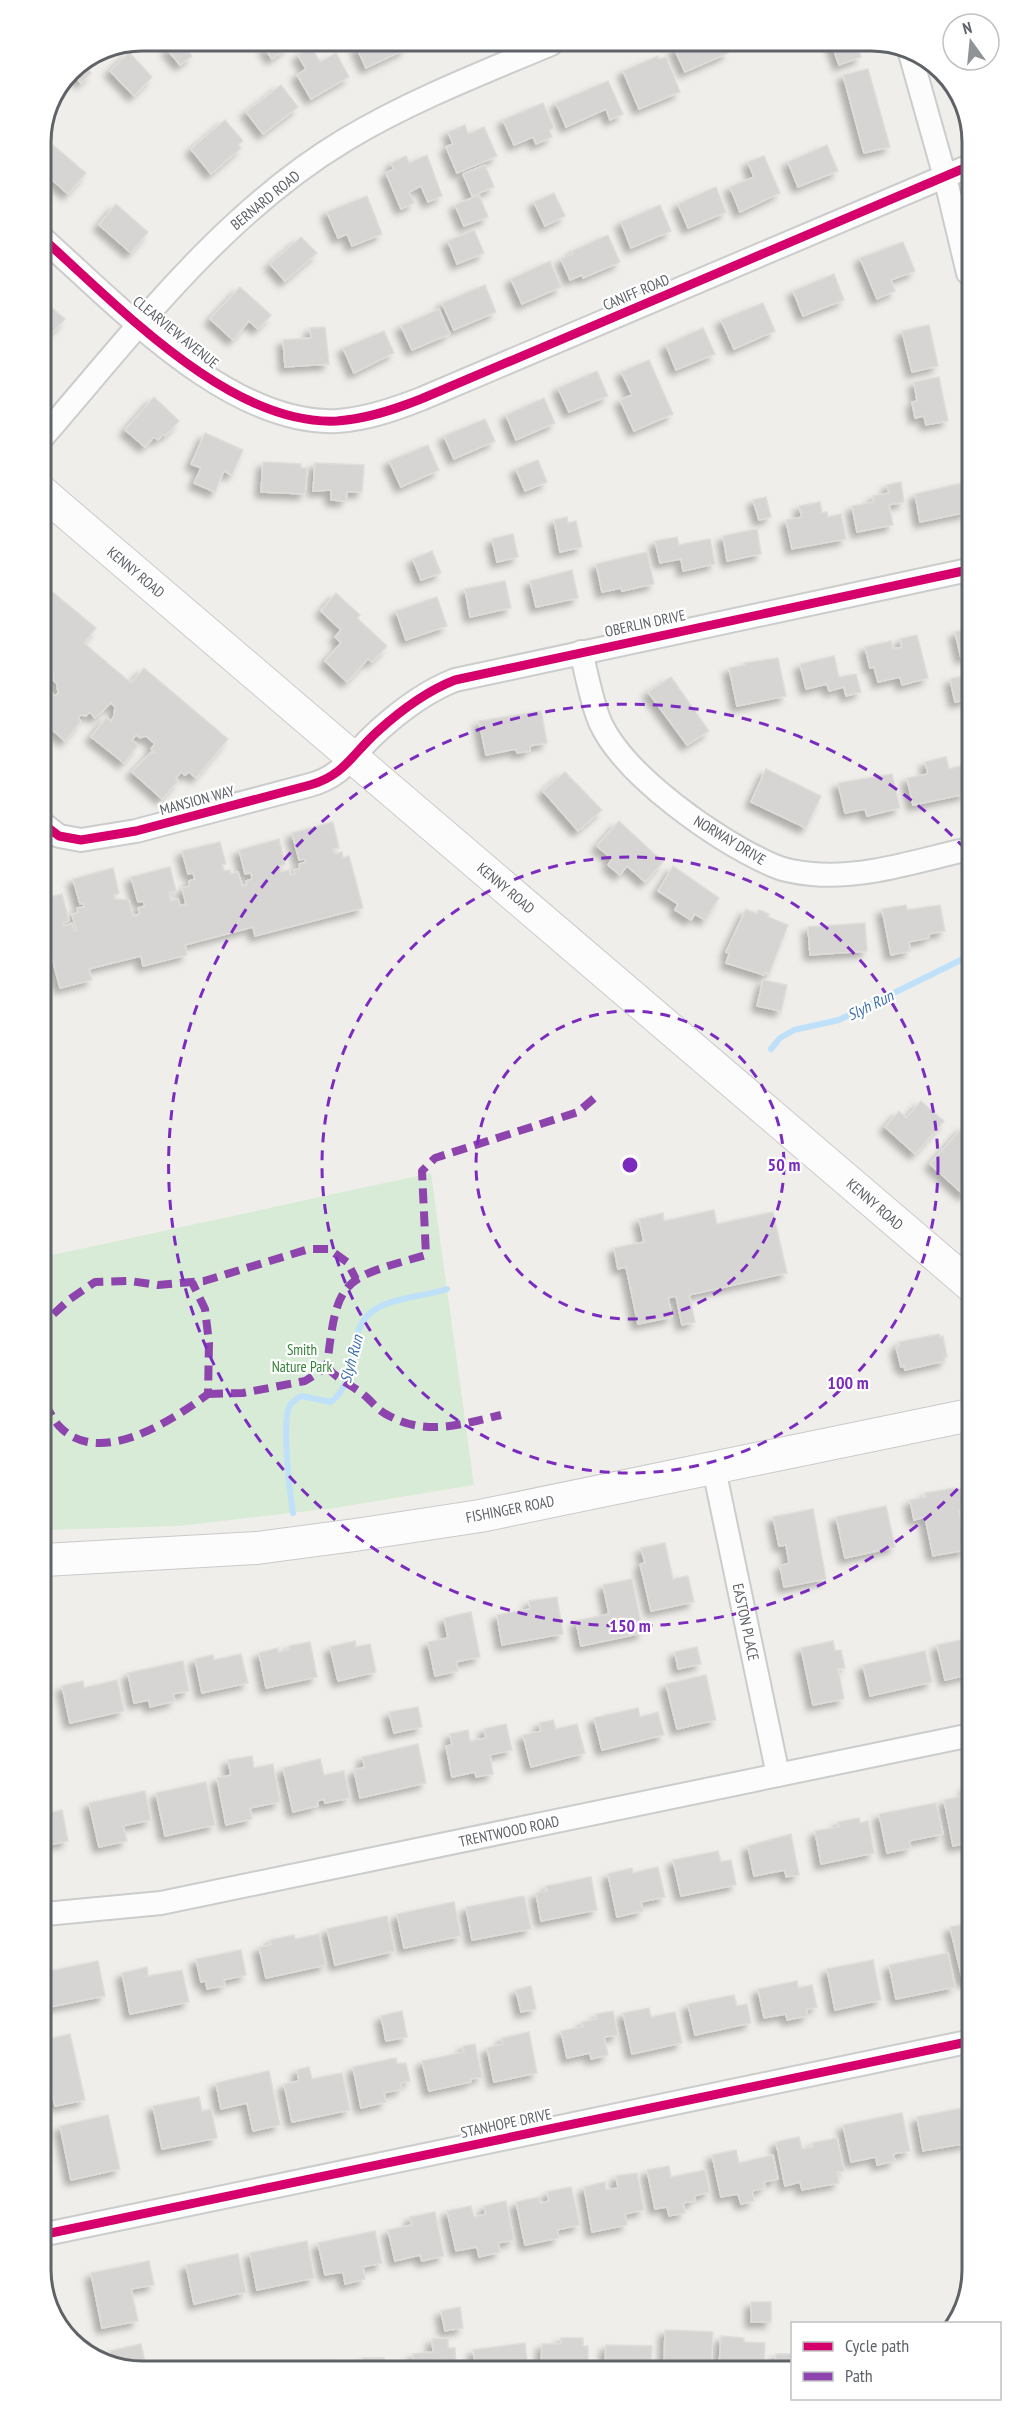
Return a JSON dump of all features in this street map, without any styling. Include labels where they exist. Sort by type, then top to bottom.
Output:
[{"type":"main road","name":"KENNY ROAD","points":[[51,500],[962,1278]]},
{"type":"main road","points":[[907,1429],[962,1401]]},
{"type":"main road","name":"FISHINGER ROAD","points":[[51,1560],[257,1548],[480,1516],[962,1417]]},
{"type":"street","name":"BERNARD ROAD","points":[[51,428],[194,265],[239,219],[345,140],[466,80],[534,51]]},
{"type":"street","points":[[912,61],[945,177],[962,248]]},
{"type":"street","name":"CANIFF ROAD","points":[[310,420],[360,418],[401,407],[962,169]]},
{"type":"street","name":"CLEARVIEW AVENUE","points":[[51,246],[183,361],[220,387],[266,409],[310,420]]},
{"type":"street","name":"OBERLIN DRIVE","points":[[353,757],[378,731],[434,688],[491,670],[962,571]]},
{"type":"street","name":"NORWAY DRIVE","points":[[581,652],[600,722],[623,756],[656,788],[704,827],[774,866],[813,874],[854,873],[962,850]]},
{"type":"street","name":"MANSION WAY","points":[[51,830],[59,836],[81,840],[136,831],[329,780],[353,757]]},
{"type":"street","name":"EASTON PLACE","points":[[714,1469],[778,1775]]},
{"type":"street","name":"TRENTWOOD ROAD","points":[[51,1913],[161,1904],[962,1737]]},
{"type":"street","name":"STANHOPE DRIVE","points":[[51,2233],[962,2044]]},
{"type":"green space","name":"Smith Nature Park","points":[[431,1173],[474,1485],[334,1508],[179,1526],[51,1530],[51,1255]]},
{"type":"building","points":[[169,51],[188,51],[192,56],[180,65]]},
{"type":"building","points":[[267,51],[282,51],[272,59]]},
{"type":"building","points":[[304,51],[313,51],[320,62],[336,53],[349,77],[311,99],[297,75],[306,69],[298,55]]},
{"type":"building","points":[[358,51],[402,51],[366,68]]},
{"type":"building","points":[[675,51],[727,51],[728,53],[685,72]]},
{"type":"building","points":[[834,51],[859,51],[861,57],[839,65]]},
{"type":"building","points":[[129,52],[152,77],[134,96],[110,71]]},
{"type":"building","points":[[658,56],[659,59],[666,57],[680,92],[639,109],[623,71]]},
{"type":"building","points":[[87,69],[91,73],[81,83],[78,78]]},
{"type":"building","points":[[868,69],[890,147],[864,153],[843,75]]},
{"type":"building","points":[[608,81],[623,114],[610,120],[606,109],[566,127],[556,103]]},
{"type":"building","points":[[281,85],[298,107],[263,134],[246,112]]},
{"type":"building","points":[[543,103],[554,128],[549,130],[552,137],[536,144],[533,137],[514,145],[503,120]]},
{"type":"building","points":[[225,120],[243,141],[238,145],[241,148],[211,174],[191,149]]},
{"type":"building","points":[[465,125],[468,134],[484,127],[497,156],[457,173],[446,147],[453,144],[448,132]]},
{"type":"building","points":[[53,145],[86,173],[68,194],[51,179],[51,147]]},
{"type":"building","points":[[827,145],[838,171],[798,187],[788,162]]},
{"type":"building","points":[[427,155],[442,196],[428,202],[421,186],[409,192],[414,203],[401,209],[386,173],[394,169],[391,163],[406,156],[409,163]]},
{"type":"building","points":[[764,156],[780,193],[740,212],[730,187],[754,177],[748,162]]},
{"type":"building","points":[[485,165],[494,187],[472,196],[463,174]]},
{"type":"building","points":[[716,187],[726,212],[688,228],[678,204]]},
{"type":"building","points":[[554,193],[565,216],[545,226],[534,202]]},
{"type":"building","points":[[479,195],[488,217],[464,226],[455,205]]},
{"type":"building","points":[[367,196],[382,234],[352,246],[347,234],[338,238],[327,212]]},
{"type":"building","points":[[116,204],[148,232],[131,253],[99,225]]},
{"type":"building","points":[[660,205],[671,231],[631,248],[621,222]]},
{"type":"building","points":[[474,230],[484,253],[457,264],[448,241]]},
{"type":"building","points":[[608,235],[620,262],[583,278],[582,275],[570,280],[561,259],[573,254],[572,251]]},
{"type":"building","points":[[301,237],[317,253],[285,281],[270,264]]},
{"type":"building","points":[[903,242],[915,271],[891,280],[895,291],[877,299],[860,258]]},
{"type":"building","points":[[550,261],[561,287],[522,304],[511,279]]},
{"type":"building","points":[[834,274],[844,300],[803,316],[793,291]]},
{"type":"building","points":[[485,285],[496,312],[454,330],[442,303]]},
{"type":"building","points":[[240,287],[271,315],[258,329],[249,321],[233,340],[210,319]]},
{"type":"building","points":[[763,303],[775,331],[734,349],[721,320]]},
{"type":"building","points":[[51,307],[65,319],[51,334]]},
{"type":"building","points":[[439,309],[450,334],[412,350],[401,326]]},
{"type":"building","points":[[929,325],[938,366],[912,372],[902,331]]},
{"type":"building","points":[[325,327],[329,364],[285,367],[283,340],[311,338],[310,328]]},
{"type":"building","points":[[703,328],[715,354],[676,370],[666,345]]},
{"type":"building","points":[[384,331],[394,353],[354,373],[343,348]]},
{"type":"building","points":[[649,360],[673,414],[634,431],[620,400],[632,395],[621,372]]},
{"type":"building","points":[[597,371],[608,396],[569,412],[558,388]]},
{"type":"building","points":[[939,377],[948,421],[926,425],[924,416],[915,418],[912,402],[917,401],[914,382]]},
{"type":"building","points":[[154,397],[179,421],[165,436],[163,434],[158,440],[154,437],[145,447],[125,430]]},
{"type":"building","points":[[544,398],[555,423],[516,440],[506,415]]},
{"type":"building","points":[[485,419],[495,441],[454,459],[444,436]]},
{"type":"building","points":[[205,433],[243,450],[232,475],[224,471],[215,492],[194,483],[201,468],[191,464]]},
{"type":"building","points":[[428,445],[439,470],[401,487],[389,461]]},
{"type":"building","points":[[538,460],[547,482],[525,491],[516,469]]},
{"type":"building","points":[[263,462],[301,464],[301,468],[307,468],[305,494],[261,492]]},
{"type":"building","points":[[315,463],[364,465],[362,492],[347,492],[346,501],[331,500],[331,490],[313,491]]},
{"type":"building","points":[[901,482],[904,502],[889,505],[893,525],[857,532],[852,506],[874,502],[873,496],[889,493],[887,485]]},
{"type":"building","points":[[962,483],[962,513],[920,522],[915,494]]},
{"type":"building","points":[[766,497],[771,517],[759,520],[753,500]]},
{"type":"building","points":[[820,502],[822,513],[827,512],[828,517],[841,514],[846,539],[792,549],[786,520],[802,517],[799,506]]},
{"type":"building","points":[[567,517],[568,523],[576,521],[582,547],[560,552],[554,520]]},
{"type":"building","points":[[757,529],[761,554],[727,561],[723,536]]},
{"type":"building","points":[[513,534],[518,557],[497,562],[492,539]]},
{"type":"building","points":[[677,537],[679,545],[710,539],[715,564],[683,571],[681,559],[660,563],[655,541]]},
{"type":"building","points":[[432,551],[441,573],[421,580],[413,559]]},
{"type":"building","points":[[647,552],[654,584],[622,591],[621,588],[602,592],[596,564]]},
{"type":"building","points":[[572,570],[578,598],[536,607],[530,581]]},
{"type":"building","points":[[505,581],[511,608],[470,617],[465,589]]},
{"type":"building","points":[[51,590],[96,628],[84,643],[131,683],[144,668],[228,739],[196,778],[189,772],[185,775],[181,772],[176,778],[178,781],[162,799],[132,772],[151,752],[155,753],[151,749],[155,744],[146,736],[140,738],[136,735],[132,740],[138,745],[124,763],[91,737],[107,717],[111,721],[114,716],[115,707],[111,703],[95,718],[90,712],[86,716],[81,715],[78,718],[81,721],[65,741],[51,729],[51,692],[55,696],[58,693],[57,684],[52,679],[54,674],[51,672]]},
{"type":"building","points":[[336,593],[360,615],[357,618],[387,646],[372,662],[368,659],[347,682],[325,661],[341,643],[335,637],[341,630],[321,611]]},
{"type":"building","points":[[437,597],[447,626],[406,640],[396,611]]},
{"type":"building","points":[[962,630],[962,658],[961,658],[955,632]]},
{"type":"building","points":[[917,635],[928,678],[902,685],[900,677],[878,682],[874,667],[870,668],[865,647],[891,641],[893,649],[902,647],[900,639]]},
{"type":"building","points":[[834,656],[839,677],[856,674],[861,692],[846,696],[844,687],[829,691],[827,684],[806,689],[800,664]]},
{"type":"building","points":[[778,658],[786,696],[737,706],[729,668],[745,665],[744,663]]},
{"type":"building","points":[[962,676],[962,700],[955,702],[950,679]]},
{"type":"building","points":[[671,677],[709,731],[687,745],[648,692]]},
{"type":"building","points":[[541,711],[547,743],[530,746],[530,751],[517,753],[516,749],[486,755],[479,721]]},
{"type":"building","points":[[946,757],[949,769],[961,766],[962,795],[913,805],[907,778],[928,774],[925,762]]},
{"type":"building","points":[[766,769],[821,796],[806,828],[751,802]]},
{"type":"building","points":[[565,772],[602,810],[578,831],[543,791]]},
{"type":"building","points":[[892,774],[900,808],[867,816],[865,809],[845,813],[838,783]]},
{"type":"building","points":[[619,821],[663,862],[645,882],[627,866],[620,875],[608,865],[612,859],[597,846]]},
{"type":"building","points":[[333,822],[339,848],[333,849],[335,854],[342,852],[343,858],[349,856],[363,908],[255,936],[253,927],[185,945],[187,955],[143,966],[141,956],[89,969],[92,980],[60,988],[51,954],[51,897],[62,894],[69,921],[63,923],[64,926],[72,923],[74,931],[76,930],[72,914],[78,913],[77,908],[84,907],[83,903],[80,904],[73,879],[113,868],[119,893],[114,895],[115,899],[129,900],[133,916],[140,914],[138,908],[145,906],[143,901],[138,902],[131,877],[170,867],[176,891],[169,893],[171,901],[178,899],[180,906],[186,904],[182,888],[190,886],[189,881],[195,879],[193,873],[188,874],[182,851],[220,842],[226,864],[222,865],[224,871],[230,870],[231,874],[238,872],[242,886],[247,885],[246,881],[252,879],[251,873],[245,874],[239,850],[279,839],[285,864],[280,866],[281,872],[289,870],[290,875],[295,874],[294,870],[300,868],[299,864],[306,862],[305,859],[299,860],[292,833]]},
{"type":"building","points":[[673,866],[719,898],[705,920],[695,914],[691,920],[675,910],[678,904],[658,891]]},
{"type":"building","points":[[906,905],[907,910],[940,905],[945,931],[929,934],[929,938],[909,942],[910,951],[891,955],[882,909]]},
{"type":"building","points":[[746,909],[757,914],[759,910],[769,914],[768,917],[788,925],[769,974],[765,972],[764,975],[726,963],[729,954],[726,952]]},
{"type":"building","points":[[865,923],[867,951],[810,955],[808,927]]},
{"type":"building","points":[[763,980],[787,985],[781,1011],[757,1006]]},
{"type":"building","points":[[921,1101],[944,1121],[915,1154],[885,1127],[899,1111],[906,1118]]},
{"type":"building","points":[[962,1128],[962,1193],[930,1164]]},
{"type":"building","points":[[714,1210],[717,1224],[773,1212],[787,1273],[689,1295],[695,1322],[682,1325],[676,1296],[668,1298],[672,1317],[638,1324],[626,1267],[618,1269],[614,1248],[644,1242],[639,1219],[663,1213],[664,1221]]},
{"type":"building","points":[[939,1334],[940,1337],[943,1336],[947,1357],[944,1357],[945,1361],[905,1370],[904,1366],[901,1367],[896,1347],[900,1346],[899,1342]]},
{"type":"building","points":[[954,1488],[955,1490],[962,1489],[962,1510],[959,1511],[962,1551],[933,1556],[925,1517],[914,1520],[910,1500],[926,1497],[925,1493]]},
{"type":"building","points":[[886,1506],[895,1547],[845,1558],[836,1517]]},
{"type":"building","points":[[813,1509],[826,1579],[784,1587],[780,1566],[789,1563],[786,1545],[779,1546],[773,1517]]},
{"type":"building","points":[[665,1543],[673,1579],[688,1576],[694,1602],[651,1611],[640,1564],[645,1563],[641,1548]]},
{"type":"building","points":[[632,1579],[643,1633],[581,1646],[576,1621],[609,1614],[603,1585]]},
{"type":"building","points":[[557,1597],[563,1634],[502,1645],[497,1615],[530,1609],[529,1601]]},
{"type":"building","points":[[471,1612],[480,1657],[456,1662],[458,1671],[435,1676],[428,1642],[448,1638],[444,1618]]},
{"type":"building","points":[[962,1640],[962,1676],[945,1680],[937,1645]]},
{"type":"building","points":[[355,1641],[356,1647],[370,1644],[376,1672],[338,1681],[330,1647]]},
{"type":"building","points":[[833,1641],[835,1651],[841,1650],[845,1668],[838,1669],[844,1699],[813,1705],[801,1648]]},
{"type":"building","points":[[310,1642],[317,1677],[266,1688],[259,1653],[278,1648],[278,1652],[289,1650],[289,1646]]},
{"type":"building","points":[[697,1647],[701,1664],[678,1669],[675,1652]]},
{"type":"building","points":[[925,1651],[932,1682],[870,1696],[863,1665]]},
{"type":"building","points":[[241,1654],[248,1683],[202,1693],[195,1659],[213,1655],[214,1660]]},
{"type":"building","points":[[183,1661],[189,1691],[173,1694],[175,1701],[150,1707],[149,1700],[134,1703],[128,1673]]},
{"type":"building","points":[[706,1675],[716,1720],[677,1729],[666,1684]]},
{"type":"building","points":[[117,1680],[124,1711],[70,1723],[62,1686],[83,1681],[84,1688]]},
{"type":"building","points":[[418,1707],[422,1727],[394,1733],[389,1712]]},
{"type":"building","points":[[638,1708],[640,1717],[658,1712],[664,1735],[602,1750],[594,1718]]},
{"type":"building","points":[[553,1720],[556,1729],[577,1724],[585,1753],[531,1767],[523,1735],[541,1731],[539,1723]]},
{"type":"building","points":[[506,1724],[512,1750],[490,1755],[493,1774],[476,1777],[475,1772],[452,1777],[446,1746],[452,1745],[450,1734],[468,1730],[470,1741],[486,1738],[484,1729]]},
{"type":"building","points":[[418,1744],[426,1783],[360,1798],[354,1770],[365,1767],[362,1757]]},
{"type":"building","points":[[252,1756],[254,1768],[273,1764],[280,1802],[250,1808],[252,1819],[226,1825],[217,1778],[231,1775],[228,1760]]},
{"type":"building","points":[[320,1759],[324,1775],[344,1771],[350,1798],[325,1803],[324,1799],[317,1801],[318,1806],[293,1812],[283,1768]]},
{"type":"building","points":[[206,1782],[215,1825],[165,1836],[156,1793]]},
{"type":"building","points":[[145,1791],[151,1820],[123,1826],[127,1841],[99,1847],[89,1803]]},
{"type":"building","points":[[962,1796],[962,1844],[953,1846],[944,1800]]},
{"type":"building","points":[[936,1803],[943,1834],[909,1841],[911,1848],[887,1853],[879,1814]]},
{"type":"building","points":[[62,1810],[68,1841],[51,1845],[51,1813]]},
{"type":"building","points":[[859,1818],[860,1823],[868,1821],[874,1853],[821,1864],[815,1831],[839,1827],[838,1822]]},
{"type":"building","points":[[791,1834],[799,1875],[786,1877],[785,1870],[754,1876],[748,1846]]},
{"type":"building","points":[[718,1851],[721,1862],[731,1860],[736,1885],[681,1896],[673,1860]]},
{"type":"building","points":[[658,1867],[665,1897],[641,1902],[643,1911],[617,1917],[608,1874],[632,1868],[633,1873]]},
{"type":"building","points":[[591,1877],[597,1910],[541,1921],[536,1893],[547,1891],[546,1886]]},
{"type":"building","points":[[524,1896],[531,1929],[472,1940],[466,1907]]},
{"type":"building","points":[[454,1902],[461,1936],[404,1948],[397,1914]]},
{"type":"building","points":[[387,1916],[395,1951],[335,1965],[327,1929]]},
{"type":"building","points":[[962,1925],[962,1978],[950,1927]]},
{"type":"building","points":[[319,1934],[326,1965],[266,1978],[259,1947],[271,1945],[270,1940],[294,1935],[295,1939]]},
{"type":"building","points":[[241,1950],[246,1975],[224,1980],[225,1986],[207,1989],[206,1981],[201,1982],[196,1959]]},
{"type":"building","points":[[948,1953],[955,1987],[896,1999],[889,1965]]},
{"type":"building","points":[[873,1960],[881,2000],[835,2010],[827,1969]]},
{"type":"building","points":[[98,1961],[105,1996],[51,2007],[51,1971]]},
{"type":"building","points":[[147,1967],[148,1976],[182,1970],[189,2002],[130,2014],[122,1973]]},
{"type":"building","points":[[797,1981],[798,1988],[812,1985],[817,2007],[806,2010],[808,2016],[787,2020],[786,2014],[764,2018],[758,1989]]},
{"type":"building","points":[[531,1986],[536,2009],[521,2012],[516,1990]]},
{"type":"building","points":[[734,1995],[737,2006],[747,2004],[751,2023],[695,2035],[688,2004]]},
{"type":"building","points":[[649,2008],[651,2017],[675,2012],[682,2043],[632,2054],[623,2013]]},
{"type":"building","points":[[402,2011],[407,2037],[386,2041],[381,2016]]},
{"type":"building","points":[[613,2011],[618,2035],[604,2037],[608,2055],[591,2059],[590,2053],[567,2058],[561,2031],[583,2027],[582,2022],[597,2019],[596,2014]]},
{"type":"building","points":[[529,2032],[537,2073],[494,2082],[487,2048],[503,2044],[502,2038]]},
{"type":"building","points":[[70,2034],[85,2100],[55,2106],[51,2089],[51,2039]]},
{"type":"building","points":[[475,2044],[482,2077],[471,2079],[471,2082],[429,2091],[422,2061],[464,2052],[463,2046]]},
{"type":"building","points":[[396,2058],[397,2064],[406,2063],[410,2081],[400,2083],[402,2089],[384,2093],[386,2102],[361,2108],[353,2067]]},
{"type":"building","points":[[309,2067],[312,2079],[342,2073],[350,2110],[292,2122],[284,2084],[299,2081],[297,2070]]},
{"type":"building","points":[[269,2071],[280,2125],[253,2131],[247,2103],[221,2109],[216,2083]]},
{"type":"building","points":[[199,2097],[202,2111],[211,2109],[217,2138],[162,2149],[153,2106]]},
{"type":"building","points":[[962,2108],[962,2144],[923,2151],[917,2117]]},
{"type":"building","points":[[902,2113],[910,2151],[893,2154],[895,2161],[877,2165],[876,2157],[851,2162],[843,2125]]},
{"type":"building","points":[[108,2115],[120,2169],[71,2180],[60,2126]]},
{"type":"building","points":[[799,2137],[802,2149],[813,2147],[812,2143],[837,2138],[844,2171],[837,2172],[839,2183],[802,2190],[800,2182],[785,2186],[776,2142]]},
{"type":"building","points":[[736,2150],[739,2163],[773,2155],[778,2179],[764,2182],[765,2188],[752,2191],[754,2201],[741,2204],[738,2194],[721,2197],[712,2155]]},
{"type":"building","points":[[669,2166],[671,2177],[705,2170],[710,2192],[694,2196],[695,2201],[683,2203],[685,2213],[669,2216],[667,2207],[655,2209],[647,2170]]},
{"type":"building","points":[[637,2173],[644,2210],[625,2214],[627,2225],[592,2232],[584,2187],[605,2182],[606,2190],[618,2188],[616,2176]]},
{"type":"building","points":[[571,2187],[580,2225],[557,2230],[559,2238],[525,2245],[516,2202],[539,2197],[540,2203],[549,2201],[547,2192]]},
{"type":"building","points":[[506,2201],[514,2240],[498,2243],[500,2252],[479,2257],[477,2247],[456,2251],[447,2211],[471,2206],[474,2217],[486,2214],[484,2206]]},
{"type":"building","points":[[435,2212],[444,2256],[422,2261],[420,2255],[395,2261],[388,2230],[412,2225],[410,2217]]},
{"type":"building","points":[[375,2231],[382,2263],[363,2267],[365,2279],[345,2284],[343,2272],[325,2275],[318,2243]]},
{"type":"building","points":[[307,2241],[314,2278],[257,2290],[250,2253]]},
{"type":"building","points":[[238,2254],[246,2292],[194,2304],[186,2265]]},
{"type":"building","points":[[149,2261],[154,2285],[131,2289],[138,2321],[102,2328],[91,2273]]},
{"type":"building","points":[[751,2302],[771,2302],[771,2322],[751,2322]]},
{"type":"building","points":[[460,2307],[463,2328],[445,2331],[441,2311]]},
{"type":"building","points":[[665,2330],[713,2332],[711,2361],[664,2361]]},
{"type":"building","points":[[721,2336],[744,2338],[744,2342],[765,2343],[764,2361],[719,2361]]},
{"type":"building","points":[[448,2338],[448,2348],[455,2348],[456,2361],[413,2361],[413,2354],[433,2352],[432,2339]]},
{"type":"building","points":[[561,2338],[583,2338],[583,2346],[588,2346],[588,2361],[541,2361],[542,2344],[561,2344]]},
{"type":"building","points":[[525,2343],[527,2361],[475,2361],[473,2350]]},
{"type":"building","points":[[141,2344],[145,2361],[119,2358],[111,2355],[110,2351]]},
{"type":"building","points":[[606,2345],[652,2346],[651,2361],[605,2361]]},
{"type":"building","points":[[776,2354],[791,2354],[791,2361],[775,2361]]},
{"type":"building","points":[[363,2358],[384,2358],[384,2361],[363,2361]]},
{"type":"waterway","name":"Slyh Run","points":[[771,1049],[780,1038],[794,1030],[839,1020],[962,959]]},
{"type":"waterway","name":"Slyh Run","points":[[293,1513],[286,1441],[287,1413],[290,1405],[301,1396],[331,1402],[340,1393],[350,1370],[361,1324],[376,1309],[395,1301],[447,1289]]},
{"type":"marked path","points":[[208,1394],[243,1393],[305,1381],[327,1367],[335,1315],[341,1298],[349,1286],[360,1277],[376,1270],[426,1255],[422,1171],[435,1158],[578,1112],[599,1094]]},
{"type":"marked path","points":[[51,1316],[70,1299],[95,1282],[130,1281],[158,1285],[204,1281],[309,1249],[329,1249],[347,1262],[356,1279]]},
{"type":"marked path","points":[[51,1414],[59,1426],[75,1438],[94,1443],[114,1442],[156,1427],[208,1394],[209,1343],[205,1309],[192,1282]]},
{"type":"marked path","points":[[327,1367],[384,1413],[413,1425],[442,1427],[501,1415]]},
{"type":"cycle path","points":[[51,246],[140,326],[177,356],[216,383],[256,404],[296,417],[337,421],[379,413],[421,399],[962,169]]},
{"type":"cycle path","points":[[51,830],[59,836],[81,840],[136,831],[322,781],[340,770],[369,739],[405,709],[434,690],[455,680],[962,571]]},
{"type":"cycle path","points":[[51,2233],[962,2043]]}]
